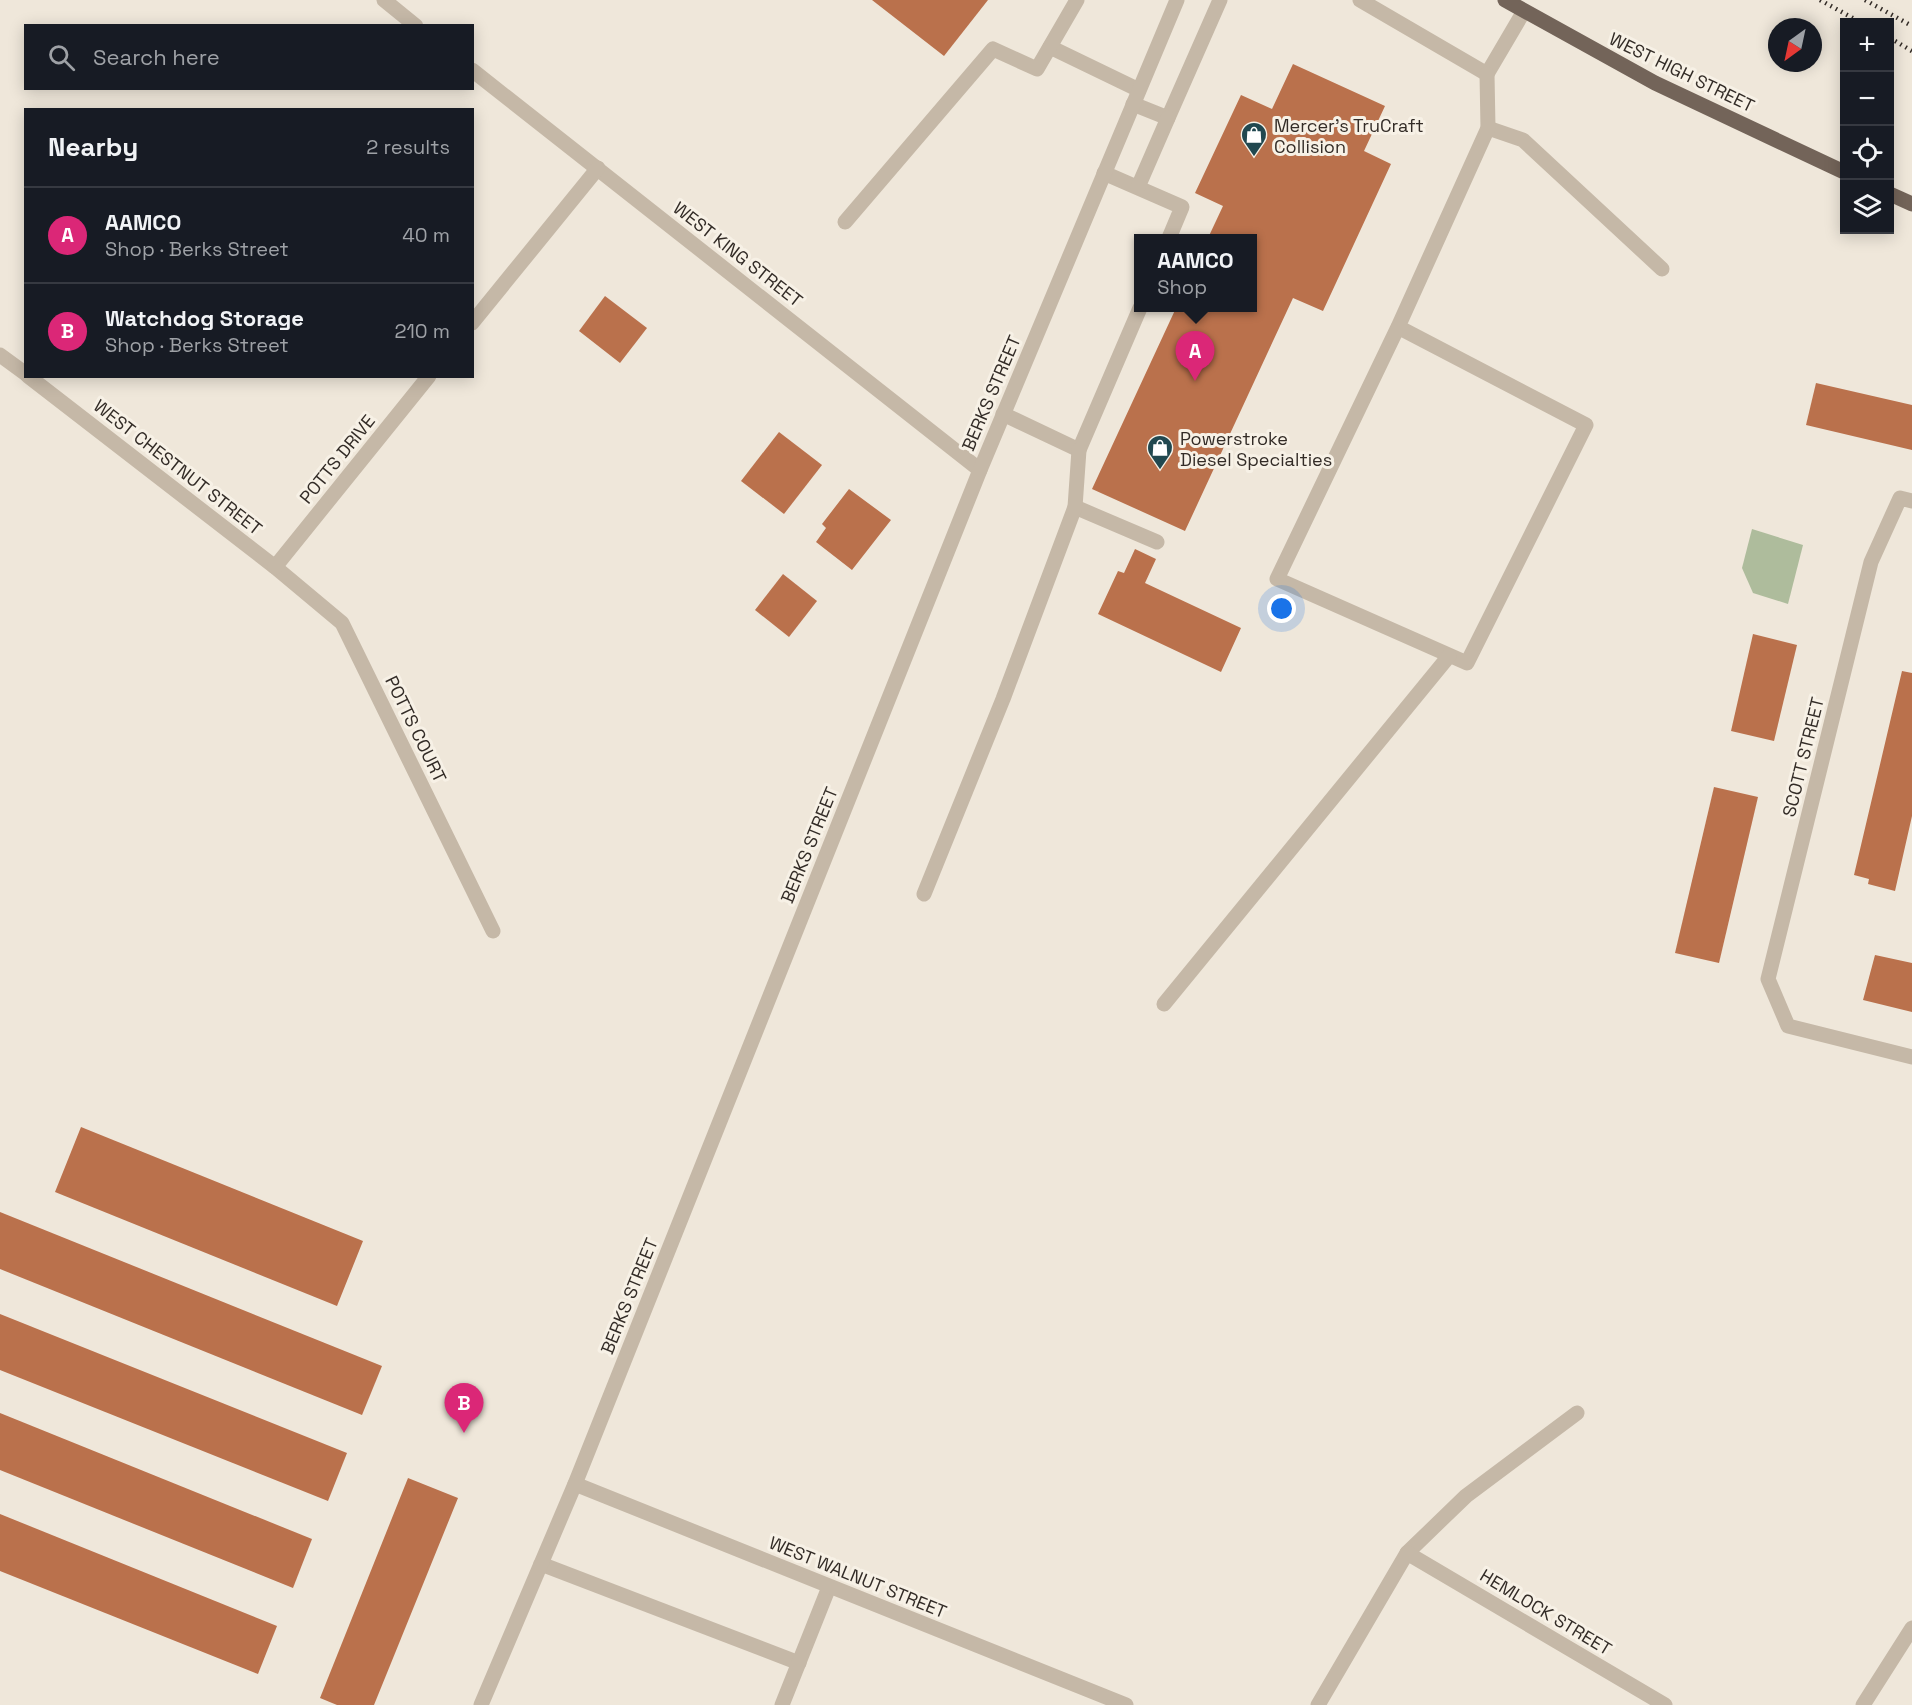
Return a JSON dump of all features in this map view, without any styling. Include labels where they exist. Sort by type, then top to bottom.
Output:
[{"type":"main road","name":"WEST HIGH STREET","points":[[1505,0],[1655,83],[1840,170]]},
{"type":"main road","points":[[1894,196],[1912,204]]},
{"type":"street","points":[[384,0],[414,24]]},
{"type":"street","points":[[845,222],[993,49],[1037,69],[1077,0]]},
{"type":"street","name":"BERKS STREET","points":[[482,1705],[575,1484],[980,470],[1177,0]]},
{"type":"street","points":[[1138,187],[1220,0]]},
{"type":"street","points":[[1360,0],[1487,75]]},
{"type":"street","points":[[1398,327],[1586,425],[1467,663],[1277,579],[1398,327],[1488,128],[1487,75],[1524,11]]},
{"type":"street","points":[[1050,47],[1168,118]]},
{"type":"street","name":"WEST KING STREET","points":[[474,72],[980,470]]},
{"type":"street","points":[[1488,128],[1523,140],[1662,269]]},
{"type":"street","points":[[474,321],[598,168]]},
{"type":"street","points":[[1104,174],[1182,207],[1171,234]]},
{"type":"street","points":[[924,894],[1003,699],[1075,507],[1079,450],[1138,312]]},
{"type":"street","name":"WEST CHESTNUT STREET","points":[[0,354],[24,373]]},
{"type":"street","name":"WEST CHESTNUT STREET","points":[[31,378],[275,567]]},
{"type":"street","name":"POTTS DRIVE","points":[[275,567],[427,378]]},
{"type":"street","points":[[1003,414],[1079,450]]},
{"type":"street","name":"SCOTT STREET","points":[[1906,500],[1871,562],[1768,979],[1788,1026],[1912,1057]]},
{"type":"street","points":[[1075,507],[1156,542]]},
{"type":"street","name":"POTTS COURT","points":[[275,567],[342,623],[493,931]]},
{"type":"street","points":[[1164,1004],[1449,656]]},
{"type":"street","points":[[1318,1705],[1407,1553],[1466,1496],[1577,1413]]},
{"type":"street","name":"WEST WALNUT STREET","points":[[575,1484],[1126,1705]]},
{"type":"street","name":"HEMLOCK STREET","points":[[1407,1553],[1665,1705]]},
{"type":"street","points":[[541,1564],[799,1662]]},
{"type":"street","points":[[782,1705],[829,1587]]},
{"type":"street","points":[[1863,1705],[1912,1628]]},
{"type":"green space","points":[[1752,529],[1803,545],[1788,604],[1753,593],[1742,568]]},
{"type":"building","points":[[872,0],[988,0],[944,56]]},
{"type":"building","points":[[1293,64],[1385,106],[1364,151],[1391,164],[1323,311],[1293,298],[1185,531],[1092,489],[1174,312],[1257,312],[1257,234],[1210,234],[1223,206],[1195,193],[1241,95],[1272,109]]},
{"type":"building","points":[[605,296],[647,328],[620,363],[579,331]]},
{"type":"building","points":[[1816,383],[1912,405],[1912,450],[1806,425]]},
{"type":"building","points":[[779,432],[822,465],[784,514],[741,481]]},
{"type":"building","points":[[849,489],[891,520],[852,570],[816,542],[826,528],[822,524]]},
{"type":"building","points":[[1135,549],[1156,559],[1145,583],[1241,628],[1221,672],[1098,614],[1118,571],[1124,573]]},
{"type":"building","points":[[783,574],[817,601],[789,637],[755,610]]},
{"type":"building","points":[[1753,634],[1797,645],[1774,741],[1731,731]]},
{"type":"building","points":[[1902,671],[1912,673],[1912,816],[1895,891],[1868,884],[1869,879],[1854,875]]},
{"type":"building","points":[[1714,787],[1758,797],[1719,963],[1675,953]]},
{"type":"building","points":[[1875,955],[1912,963],[1912,1012],[1863,1000]]},
{"type":"building","points":[[81,1127],[363,1241],[337,1306],[55,1192]]},
{"type":"building","points":[[0,1212],[382,1366],[362,1415],[0,1269]]},
{"type":"building","points":[[0,1314],[347,1453],[328,1501],[0,1370]]},
{"type":"building","points":[[0,1413],[312,1539],[293,1588],[0,1470]]},
{"type":"building","points":[[408,1478],[458,1498],[374,1705],[337,1705],[320,1698]]},
{"type":"building","points":[[0,1514],[277,1626],[258,1674],[0,1571]]},
{"type":"railway","points":[[1820,0],[1853,18]]},
{"type":"railway","points":[[1865,0],[1912,26]]},
{"type":"railway","points":[[1894,40],[1912,51]]},
{"type":"place","name":"Mercer's TruCraft Collision","points":[[1254,158]]},
{"type":"place","name":"AAMCO","points":[[1195,381]]},
{"type":"place","name":"Powerstroke Diesel Specialties","points":[[1160,471]]},
{"type":"place","name":"Watchdog Storage","points":[[464,1433]]}]
